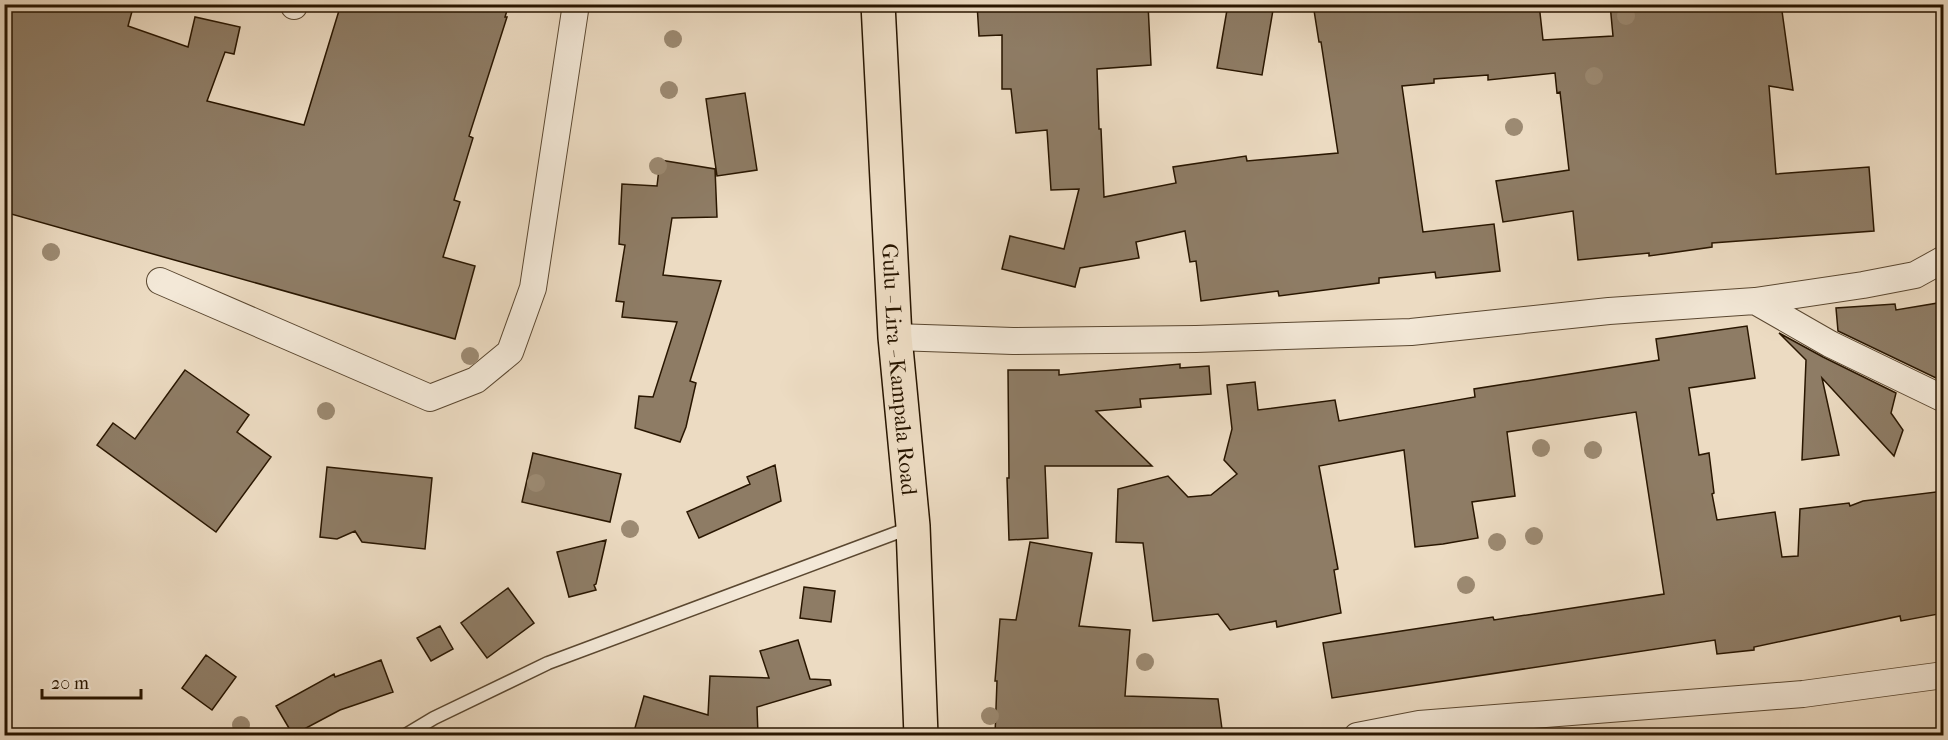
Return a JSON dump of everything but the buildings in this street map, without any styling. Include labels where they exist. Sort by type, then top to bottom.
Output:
[{"type":"main road","name":"Gulu - Lira - Kampala Road","points":[[878,4],[895,337],[913,526],[921,735]]},
{"type":"street","points":[[160,281],[430,398],[476,380],[510,352],[532,288],[576,4]]},
{"type":"street","points":[[895,337],[1036,341],[1196,339],[1411,332],[1609,311],[1755,301],[1915,275],[1944,259]]},
{"type":"street","points":[[1755,301],[1830,344],[1944,399]]},
{"type":"street","points":[[1358,735],[1419,724],[1803,694],[1944,675]]},
{"type":"lane","points":[[404,735],[548,663],[913,526]]}]
